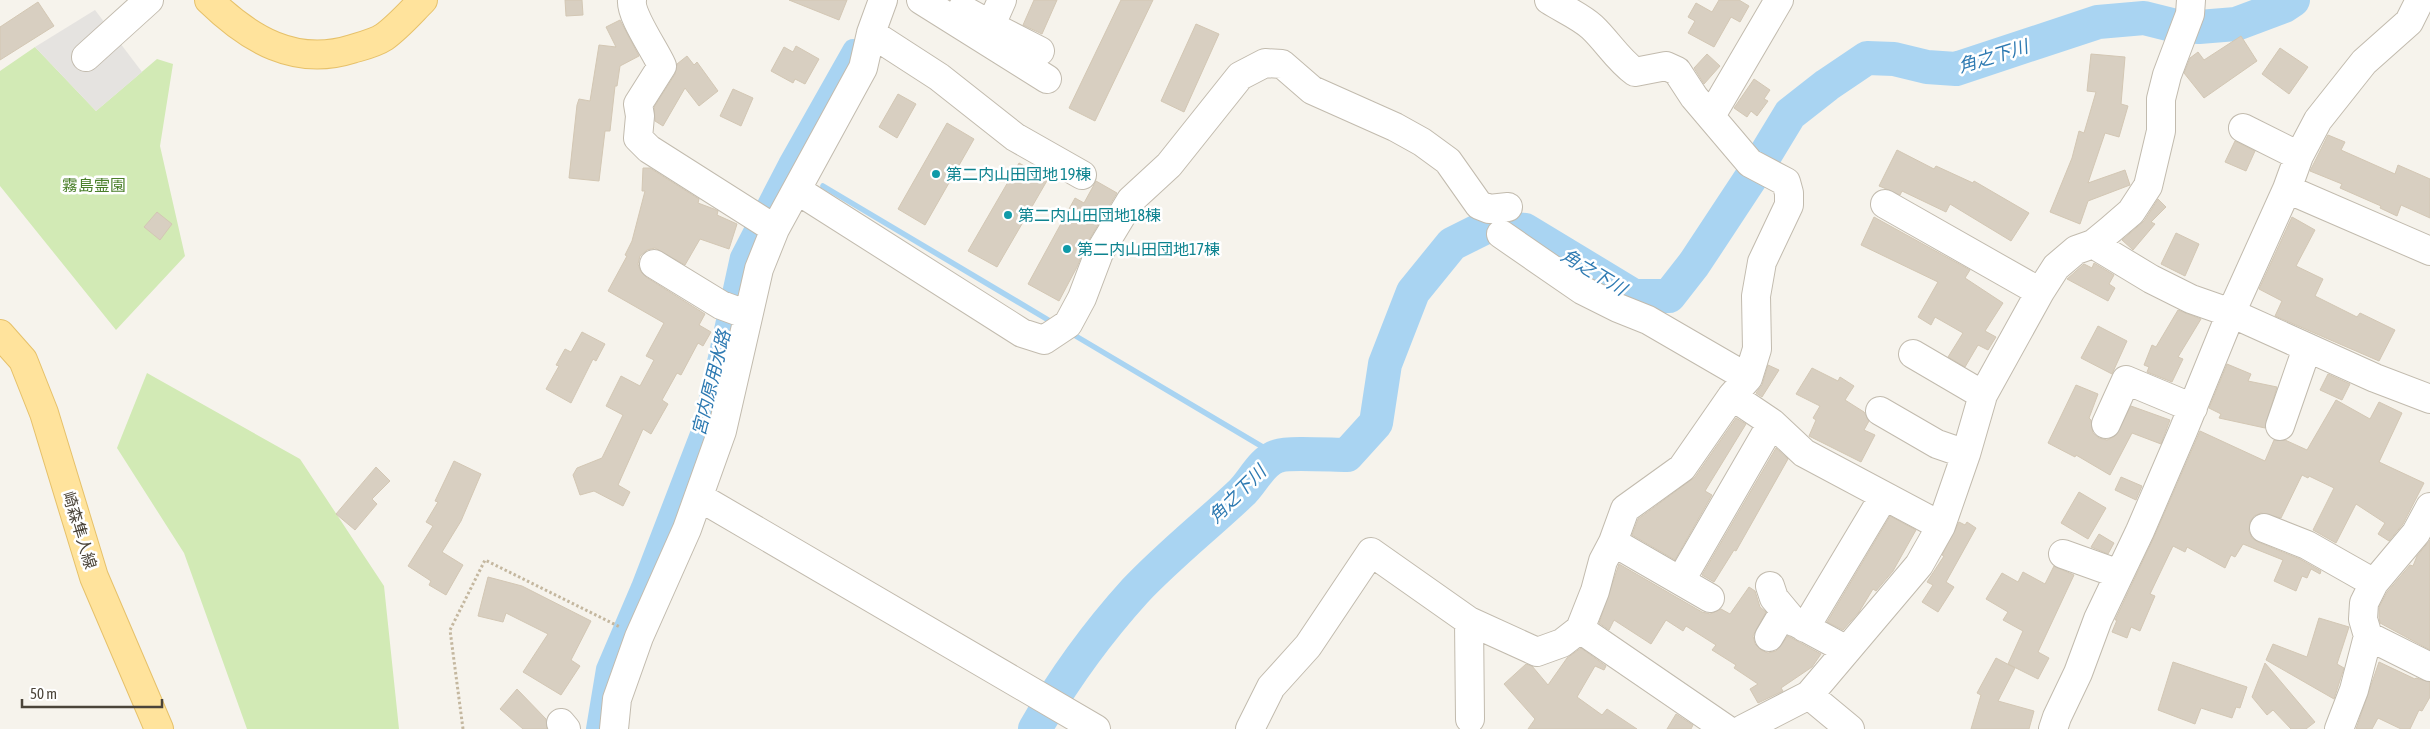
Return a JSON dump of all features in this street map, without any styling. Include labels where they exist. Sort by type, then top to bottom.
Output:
[{"type":"main road","points":[[208,0],[265,44],[284,51],[310,55],[342,52],[383,38],[423,0]]},
{"type":"main road","name":"崎森隼人線","points":[[0,334],[22,360],[40,404],[94,577],[159,729]]},
{"type":"street","points":[[86,57],[149,0]]},
{"type":"street","points":[[632,0],[640,22],[662,66],[638,104],[640,116],[638,138],[649,149],[765,223]]},
{"type":"street","points":[[614,729],[617,699],[639,637],[699,497],[722,431],[736,311],[759,269],[765,223],[797,190],[863,68],[871,33],[883,0]]},
{"type":"street","points":[[921,0],[1047,79]]},
{"type":"street","points":[[946,0],[1040,51]]},
{"type":"street","points":[[991,25],[1002,0]]},
{"type":"street","points":[[1250,729],[1271,687],[1308,646],[1371,552],[1469,621],[1537,652],[1562,643],[1580,629],[1595,591],[1602,561],[1613,542],[1626,509],[1682,468],[1740,387],[1757,349],[1756,296],[1762,262],[1789,204],[1786,182],[1758,168],[1694,97],[1677,71],[1666,66],[1635,72],[1625,65],[1608,42],[1590,25],[1549,0]]},
{"type":"street","points":[[1711,116],[1779,0]]},
{"type":"street","points":[[2053,729],[2056,717],[2078,673],[2098,619],[2193,408],[2231,313],[2300,156],[2318,120],[2364,62],[2409,22],[2423,5]]},
{"type":"street","points":[[1743,729],[1809,695],[1919,564],[1941,526],[1966,454],[1983,395],[2040,292],[2056,267],[2076,250],[2093,244],[2131,212],[2148,186],[2162,131],[2161,99],[2166,75],[2188,16]]},
{"type":"street","points":[[871,33],[939,77],[1015,137],[1082,175]]},
{"type":"street","points":[[797,190],[1022,333],[1044,340],[1062,329],[1082,298],[1099,253],[1131,200],[1169,165],[1240,76],[1265,63],[1282,64],[1312,90],[1395,126],[1422,142],[1448,161],[1479,206],[1489,208],[1508,207]]},
{"type":"street","points":[[2242,128],[2300,156]]},
{"type":"street","points":[[2287,189],[2430,251]]},
{"type":"street","points":[[1884,204],[2040,292]]},
{"type":"street","points":[[1501,234],[1582,290],[1648,320],[1740,387],[1772,423],[1804,453],[1941,526]]},
{"type":"street","points":[[2093,244],[2151,279],[2191,298],[2231,313],[2307,348],[2430,399]]},
{"type":"street","points":[[654,264],[736,311]]},
{"type":"street","points":[[2280,426],[2307,348]]},
{"type":"street","points":[[1913,354],[1983,395]]},
{"type":"street","points":[[2106,424],[2126,380],[2193,408]]},
{"type":"street","points":[[1880,411],[1937,444],[1966,454]]},
{"type":"street","points":[[1682,580],[1772,423]]},
{"type":"street","points":[[1800,625],[1884,496]]},
{"type":"street","points":[[699,497],[1096,729]]},
{"type":"street","points":[[2339,729],[2354,690],[2368,636],[2363,619],[2364,603],[2374,584],[2416,533],[2430,507]]},
{"type":"street","points":[[2264,528],[2307,545],[2374,584]]},
{"type":"street","points":[[1613,542],[1682,580],[1710,598]]},
{"type":"street","points":[[2063,554],[2119,574]]},
{"type":"street","points":[[1770,586],[1774,598],[1800,625]]},
{"type":"street","points":[[1768,637],[1782,615],[1847,650]]},
{"type":"street","points":[[1469,621],[1475,726]]},
{"type":"street","points":[[1580,629],[1726,729]]},
{"type":"street","points":[[2368,636],[2430,667]]},
{"type":"street","points":[[1809,695],[1850,729]]},
{"type":"path","points":[[463,729],[450,630],[485,560],[618,626]]},
{"type":"green space","name":"霧島霊園","points":[[35,47],[96,111],[157,59],[173,64],[160,146],[185,256],[116,330],[0,186],[0,71]]},
{"type":"green space","points":[[147,373],[300,459],[384,586],[399,729],[247,729],[184,553],[117,448]]},
{"type":"shaded area","points":[[95,10],[142,72],[96,111],[35,47]]},
{"type":"building","points":[[565,0],[582,0],[583,15],[566,16]]},
{"type":"building","points":[[789,0],[847,0],[839,20]]},
{"type":"building","points":[[1034,0],[1057,0],[1042,34],[1023,25]]},
{"type":"building","points":[[1121,0],[1153,0],[1095,121],[1069,108]]},
{"type":"building","points":[[1719,0],[1739,0],[1749,6],[1740,22],[1731,17],[1714,47],[1688,33],[1695,21],[1688,17],[1696,3],[1712,12]]},
{"type":"building","points":[[38,2],[54,26],[0,60],[0,27]]},
{"type":"building","points":[[620,20],[639,56],[620,66],[617,86],[615,86],[610,131],[605,131],[599,181],[569,178],[577,105],[579,99],[590,101],[599,45],[616,47],[606,27]]},
{"type":"building","points":[[1196,24],[1219,34],[1184,112],[1161,101]]},
{"type":"building","points":[[2241,36],[2257,61],[2204,98],[2184,73],[2190,58],[2198,52],[2204,60]]},
{"type":"building","points":[[796,46],[819,59],[805,84],[795,79],[793,83],[771,71],[784,47],[793,52]]},
{"type":"building","points":[[2280,48],[2308,67],[2289,94],[2262,74]]},
{"type":"building","points":[[1707,54],[1720,66],[1704,84],[1694,68]]},
{"type":"building","points":[[2091,54],[2125,57],[2121,104],[2128,106],[2119,137],[2105,133],[2088,183],[2125,170],[2130,185],[2088,201],[2080,224],[2050,212],[2072,158],[2079,131],[2084,133],[2096,92],[2087,91]]},
{"type":"building","points":[[687,56],[694,65],[697,62],[718,91],[699,106],[685,88],[663,126],[655,121],[654,107],[675,74],[677,64]]},
{"type":"building","points":[[1754,79],[1770,90],[1764,99],[1768,101],[1757,116],[1751,111],[1747,117],[1734,108]]},
{"type":"building","points":[[733,89],[753,98],[741,126],[720,116]]},
{"type":"building","points":[[898,94],[916,104],[897,138],[879,127]]},
{"type":"building","name":"第二内山田団地 19棟","points":[[947,123],[974,139],[925,225],[898,209]]},
{"type":"building","points":[[2328,135],[2345,142],[2341,150],[2395,174],[2398,165],[2430,179],[2430,218],[2401,205],[2397,216],[2380,208],[2381,206],[2340,188],[2342,184],[2310,171]]},
{"type":"building","points":[[2235,141],[2255,151],[2246,171],[2225,162]]},
{"type":"building","points":[[1897,150],[1934,169],[1936,166],[1973,183],[1974,181],[2029,213],[2011,241],[1950,204],[1946,212],[1902,191],[1900,195],[1879,186]]},
{"type":"building","name":"第二内山田団地18棟","points":[[1019,163],[1048,179],[997,267],[968,251]]},
{"type":"building","points":[[643,168],[650,168],[699,199],[698,203],[718,211],[717,215],[737,224],[729,249],[700,239],[685,265],[655,248],[647,250],[640,256],[638,264],[641,272],[705,314],[699,325],[711,332],[703,346],[698,343],[681,375],[677,373],[662,400],[668,404],[651,434],[643,429],[618,485],[630,492],[623,506],[594,491],[580,495],[573,475],[577,468],[602,458],[623,415],[606,406],[621,376],[640,386],[654,360],[646,356],[664,323],[608,291],[627,256],[625,255],[632,241],[645,191],[642,191]]},
{"type":"building","name":"第二内山田団地17棟","points":[[1096,181],[1117,193],[1086,245],[1059,301],[1028,284],[1075,198],[1084,203]]},
{"type":"building","points":[[2158,199],[2166,207],[2151,222],[2155,224],[2133,250],[2122,240],[2144,221]]},
{"type":"building","points":[[157,212],[172,224],[160,240],[144,227]]},
{"type":"building","points":[[1874,217],[1970,270],[1965,278],[2003,303],[1985,331],[1996,337],[1988,350],[1978,345],[1965,367],[1948,357],[1963,333],[1935,317],[1931,325],[1918,317],[1938,282],[1861,245]]},
{"type":"building","points":[[2292,217],[2315,230],[2296,266],[2323,279],[2315,296],[2357,317],[2360,313],[2395,330],[2379,361],[2275,316],[2282,301],[2259,289]]},
{"type":"building","points":[[2176,233],[2199,244],[2185,276],[2161,264]]},
{"type":"building","points":[[2094,263],[2114,275],[2109,284],[2115,288],[2108,301],[2067,279],[2084,264],[2092,268]]},
{"type":"building","points":[[2178,310],[2201,319],[2178,357],[2183,359],[2172,382],[2147,372],[2149,367],[2144,365],[2152,345],[2156,347]]},
{"type":"building","points":[[2098,326],[2127,341],[2112,374],[2081,358]]},
{"type":"building","points":[[582,332],[605,344],[596,361],[593,359],[571,403],[546,389],[559,366],[556,365],[565,349],[571,352]]},
{"type":"building","points":[[2227,364],[2251,374],[2248,381],[2277,387],[2265,428],[2219,418],[2221,414],[2209,408]]},
{"type":"building","points":[[1768,365],[1779,370],[1762,397],[1756,393],[1762,385]]},
{"type":"building","points":[[1812,368],[1838,381],[1840,377],[1854,386],[1845,400],[1864,412],[1869,421],[1864,430],[1875,435],[1861,462],[1809,436],[1816,420],[1813,418],[1820,406],[1796,394]]},
{"type":"building","points":[[2328,374],[2350,384],[2342,400],[2320,390]]},
{"type":"building","points":[[2076,385],[2098,394],[2089,418],[2093,433],[2099,438],[2107,440],[2115,436],[2131,406],[2170,420],[2161,444],[2132,433],[2110,475],[2076,455],[2075,457],[2048,443]]},
{"type":"building","points":[[2336,400],[2370,419],[2379,402],[2402,413],[2379,462],[2424,483],[2403,524],[2389,541],[2378,534],[2385,523],[2356,504],[2336,543],[2313,530],[2334,488],[2309,476],[2308,478],[2302,475],[2281,518],[2261,513],[2254,516],[2250,522],[2249,531],[2252,538],[2258,542],[2300,559],[2321,571],[2320,574],[2311,569],[2307,578],[2302,576],[2296,591],[2274,581],[2283,560],[2243,544],[2235,557],[2231,555],[2225,568],[2187,547],[2185,552],[2173,546],[2150,594],[2155,596],[2140,631],[2131,627],[2127,638],[2112,632],[2117,620],[2115,620],[2154,537],[2200,431],[2265,461],[2274,440],[2285,440],[2307,450]]},
{"type":"building","points":[[1736,418],[1746,424],[1705,491],[1712,495],[1675,560],[1632,535],[1638,519],[1695,477]]},
{"type":"building","points":[[1776,448],[1788,459],[1736,551],[1734,550],[1714,582],[1702,575]]},
{"type":"building","points":[[454,461],[481,474],[461,521],[442,552],[463,565],[446,595],[429,585],[431,581],[408,566],[433,526],[426,522],[438,502],[435,501]]},
{"type":"building","points":[[376,467],[390,481],[372,499],[377,504],[355,530],[336,514]]},
{"type":"building","points":[[2121,477],[2142,486],[2136,500],[2115,490]]},
{"type":"building","points":[[2079,492],[2106,508],[2088,539],[2061,523]]},
{"type":"building","points":[[1890,516],[1916,530],[1893,571],[1876,591],[1873,589],[1859,612],[1843,630],[1827,622]]},
{"type":"building","points":[[1959,522],[1965,525],[1967,522],[1976,528],[1946,582],[1954,587],[1938,612],[1922,602],[1933,585],[1927,582],[1944,556],[1942,555]]},
{"type":"building","points":[[2099,534],[2114,543],[2108,554],[2091,547]]},
{"type":"building","points":[[2430,540],[2430,650],[2380,623],[2379,607],[2387,592],[2410,565],[2413,566],[2417,556]]},
{"type":"building","points":[[1619,564],[1702,612],[1710,614],[1721,609],[1730,614],[1749,587],[1755,591],[1760,607],[1766,612],[1753,636],[1755,644],[1761,650],[1768,653],[1776,651],[1788,636],[1821,654],[1812,667],[1781,688],[1783,691],[1758,703],[1750,689],[1758,684],[1734,668],[1736,665],[1712,650],[1716,645],[1686,626],[1683,631],[1666,620],[1651,644],[1614,620],[1609,630],[1599,623]]},
{"type":"building","points":[[2054,566],[2074,575],[2038,652],[2049,658],[2038,679],[2008,664],[2023,631],[2003,620],[2008,612],[1986,599],[2002,573],[2018,582],[2023,572],[2045,584]]},
{"type":"building","points":[[488,577],[522,586],[591,621],[571,660],[580,666],[561,695],[523,672],[548,634],[506,613],[503,622],[478,616]]},
{"type":"building","points":[[2319,618],[2349,627],[2337,664],[2344,668],[2334,699],[2266,660],[2273,644],[2307,657]]},
{"type":"building","points":[[1581,648],[1606,666],[1604,670],[1595,666],[1577,697],[1602,715],[1607,709],[1637,729],[1528,729],[1535,719],[1504,684],[1526,664],[1532,666],[1548,685],[1567,658]]},
{"type":"building","points":[[1996,658],[2015,668],[1998,701],[2034,711],[2029,729],[1971,729],[1981,695],[1977,693]]},
{"type":"building","points":[[2173,662],[2247,687],[2240,708],[2236,707],[2232,718],[2201,708],[2195,724],[2158,710]]},
{"type":"building","points":[[2379,662],[2415,679],[2430,682],[2430,697],[2422,711],[2419,710],[2410,729],[2401,729],[2378,718],[2372,729],[2356,729]]},
{"type":"building","points":[[2265,663],[2315,722],[2306,729],[2291,729],[2273,710],[2267,715],[2252,697]]},
{"type":"building","points":[[517,689],[546,719],[547,729],[523,729],[500,709]]},
{"type":"building","points":[[1676,714],[1693,725],[1691,729],[1667,729]]},
{"type":"waterway","name":"角之下川","points":[[1035,729],[1081,657],[1107,623],[1135,591],[1241,493],[1267,462],[1284,455],[1347,455],[1376,423],[1385,364],[1413,292],[1452,244],[1488,226],[1525,230],[1634,296],[1669,296],[1694,264],[1756,170],[1790,114],[1827,85],[1867,58],[1894,59],[1927,67],[1956,69],[2098,22],[2144,18],[2172,25],[2199,27],[2236,24],[2284,6],[2293,0]]},
{"type":"waterway","name":"宮内原用水路","points":[[596,729],[606,669],[641,587],[703,426],[740,257],[788,164],[853,49]]},
{"type":"waterway","name":"宮内原用水路","points":[[788,164],[793,167]]},
{"type":"waterway","points":[[823,186],[1055,324]]},
{"type":"waterway","points":[[1069,332],[1278,456]]},
{"type":"place","name":"第二内山田団地 19棟","points":[[936,174]]},
{"type":"place","name":"第二内山田団地18棟","points":[[1008,215]]},
{"type":"place","name":"第二内山田団地17棟","points":[[1067,249]]}]
